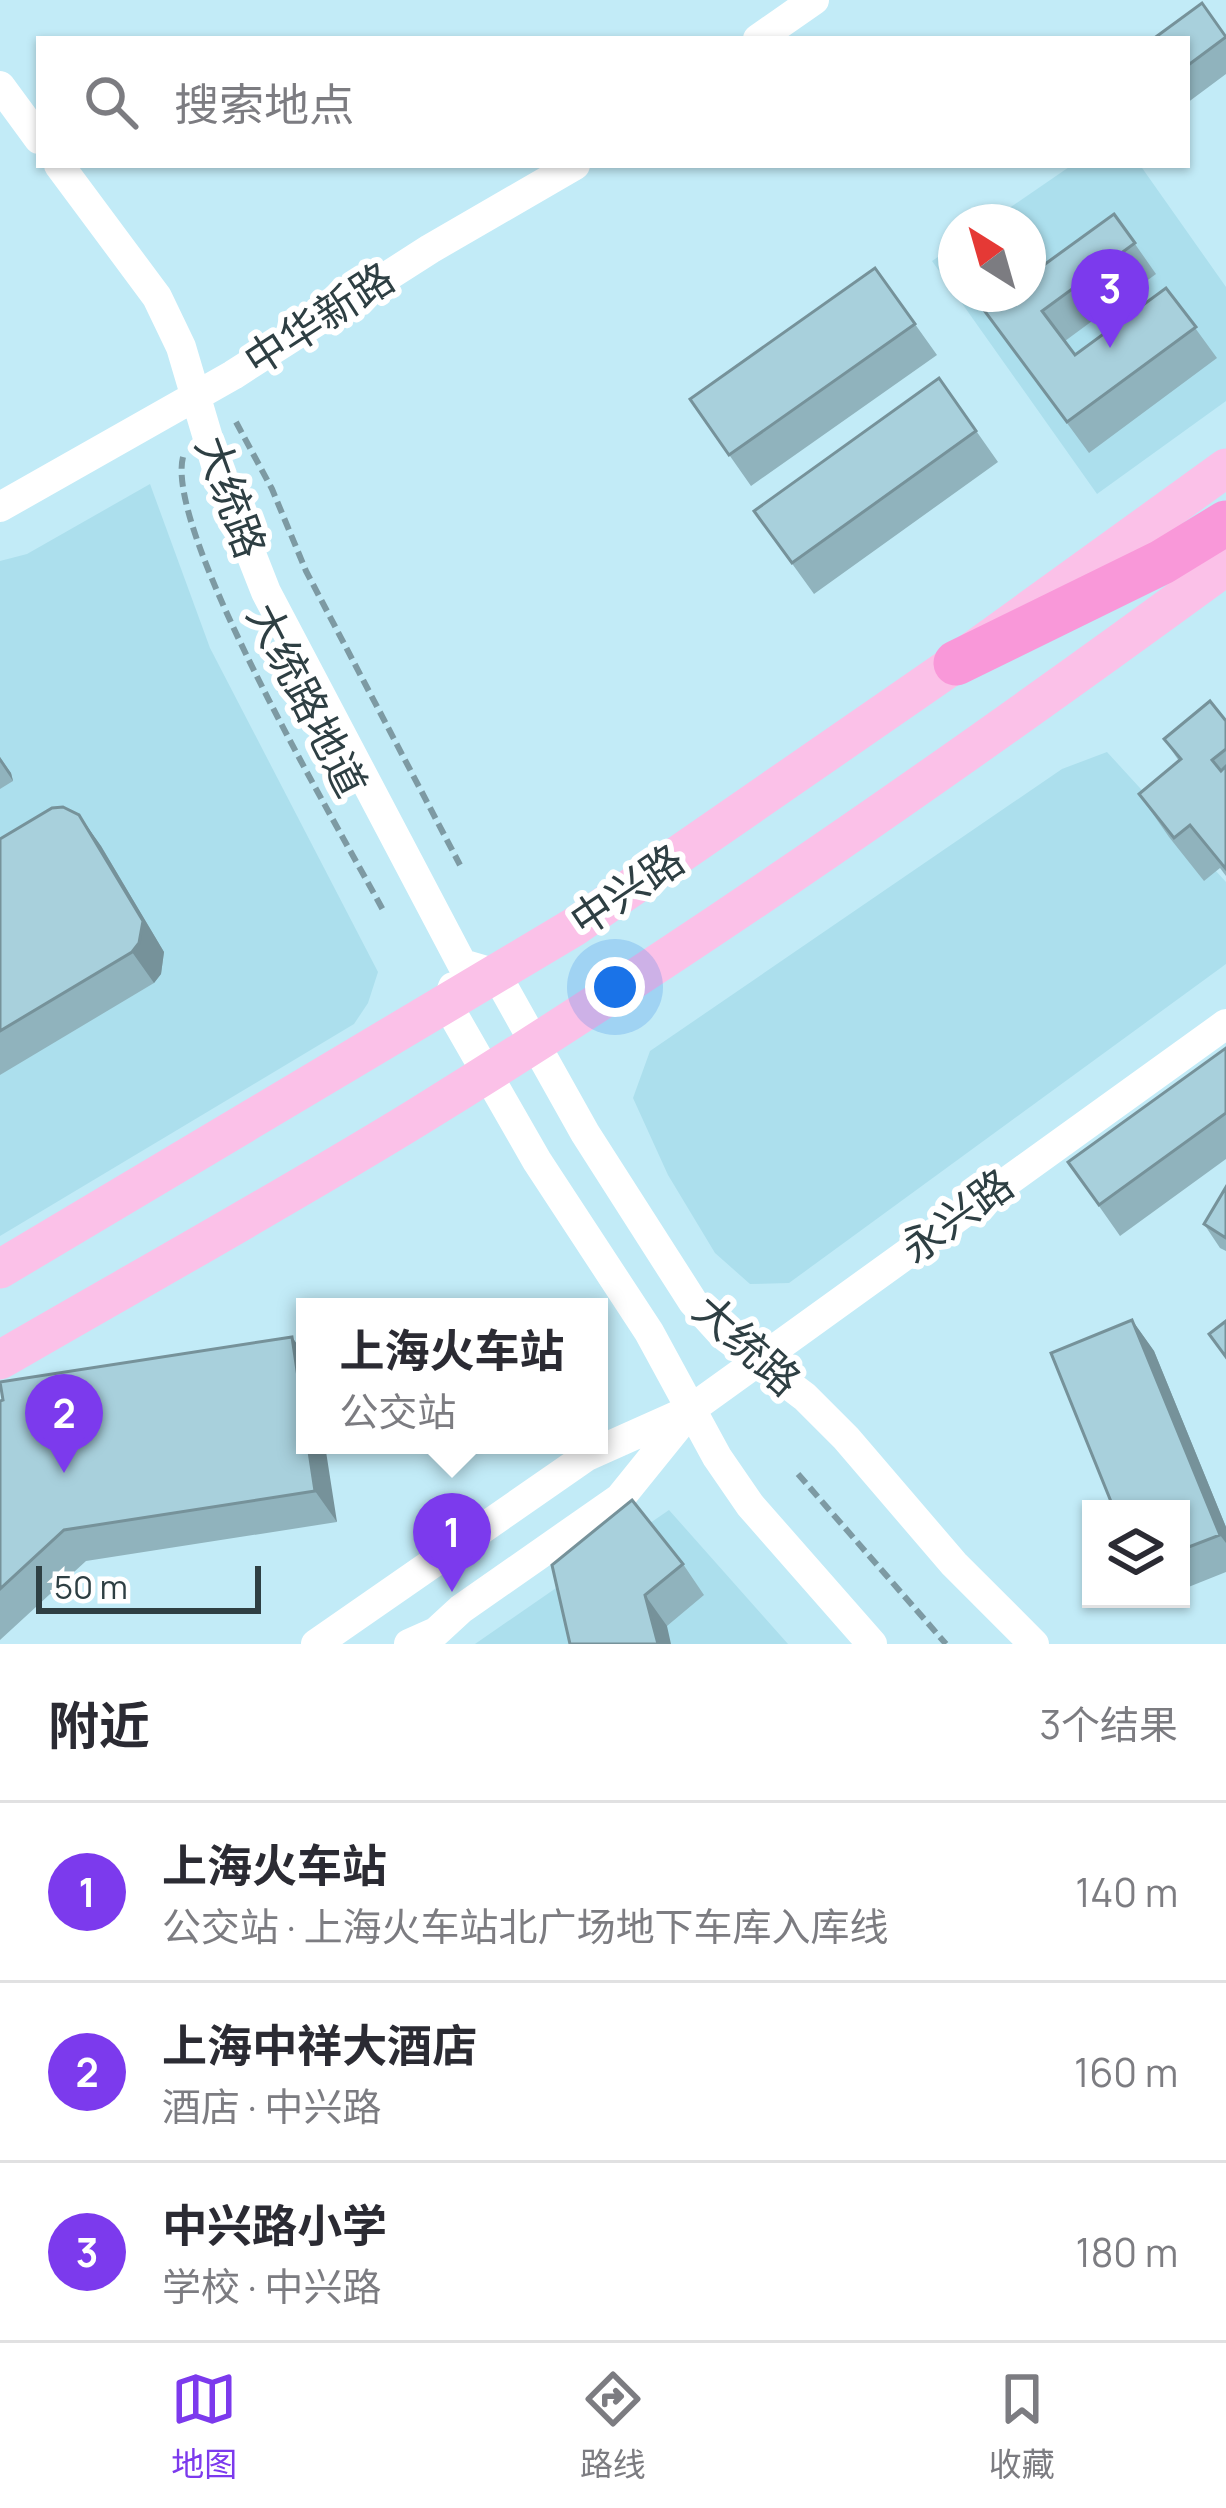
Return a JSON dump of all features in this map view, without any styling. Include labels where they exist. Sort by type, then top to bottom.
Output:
[{"type":"highway","points":[[956,663],[1162,562],[1226,523]]},
{"type":"main road","name":"中兴路","points":[[0,1269],[447,1004],[479,969],[574,926],[956,663],[1226,468]]},
{"type":"main road","name":"中兴路","points":[[0,1360],[485,1074],[795,874],[1226,566]]},
{"type":"street","points":[[762,36],[814,0]]},
{"type":"street","points":[[0,86],[36,135]]},
{"type":"street","name":"大统路","points":[[60,168],[157,296],[181,347],[216,465],[266,592],[479,969],[533,1043],[693,1302],[723,1335],[806,1397],[954,1564],[1034,1644]]},
{"type":"street","name":"中华新路","points":[[0,507],[197,396],[430,249],[570,168]]},
{"type":"street","name":"大统路","points":[[447,1004],[485,1074],[579,1229],[649,1332],[690,1410],[750,1505],[872,1644]]},
{"type":"street","name":"永兴路","points":[[690,1410],[1226,1024]]},
{"type":"street","points":[[428,1641],[461,1609],[620,1498],[690,1410]]},
{"type":"street","points":[[608,1447],[690,1410]]},
{"type":"street","points":[[316,1644],[591,1454]]},
{"type":"path","name":"大统路地道","points":[[272,489],[306,571],[460,865]]},
{"type":"path","name":"大统路地道","points":[[188,512],[237,635],[383,910]]},
{"type":"path","points":[[798,1474],[946,1644]]},
{"type":"shaded area","points":[[1068,168],[1142,168],[1226,287],[1226,401],[1097,494],[968,312],[1046,312],[1046,204],[1015,204]]},
{"type":"shaded area","points":[[150,484],[210,648],[378,972],[368,1003],[354,1024],[0,1236],[0,561],[27,554]]},
{"type":"shaded area","points":[[1107,752],[1226,882],[1226,964],[789,1283],[750,1284],[715,1253],[668,1175],[633,1098],[650,1051],[1062,769]]},
{"type":"shaded area","points":[[669,1510],[788,1644],[475,1644]]},
{"type":"building","points":[[1202,3],[1226,37],[1190,64],[1190,36],[1157,36]]},
{"type":"building","points":[[1114,214],[1135,243],[1046,308],[1046,263]]},
{"type":"building","points":[[875,268],[915,324],[729,455],[690,399]]},
{"type":"building","points":[[1166,288],[1196,327],[1067,422],[985,312],[1043,312],[1075,355]]},
{"type":"building","points":[[939,378],[976,431],[792,563],[754,511]]},
{"type":"building","points":[[1210,701],[1226,721],[1226,749],[1212,760],[1221,771],[1226,766],[1226,869],[1190,825],[1174,838],[1139,794],[1181,759],[1164,739]]},
{"type":"building","points":[[63,807],[79,815],[143,921],[139,943],[132,952],[0,1031],[0,839],[52,808]]},
{"type":"building","points":[[1226,1048],[1226,1113],[1099,1205],[1068,1162]]},
{"type":"building","points":[[1226,1187],[1226,1238],[1204,1224]]},
{"type":"building","points":[[1132,1320],[1220,1535],[1190,1547],[1190,1500],[1110,1500],[1051,1353]]},
{"type":"building","points":[[1226,1321],[1226,1357],[1209,1334]]},
{"type":"building","points":[[292,1337],[296,1454],[309,1454],[315,1491],[64,1530],[0,1589],[0,1382]]},
{"type":"building","points":[[632,1500],[683,1564],[645,1595],[658,1644],[570,1644],[552,1565]]},
{"type":"place","name":"中兴路小学","points":[[1110,348]]},
{"type":"place","name":"上海中祥大酒店","points":[[64,1473]]},
{"type":"place","name":"上海火车站","points":[[452,1592]]}]
